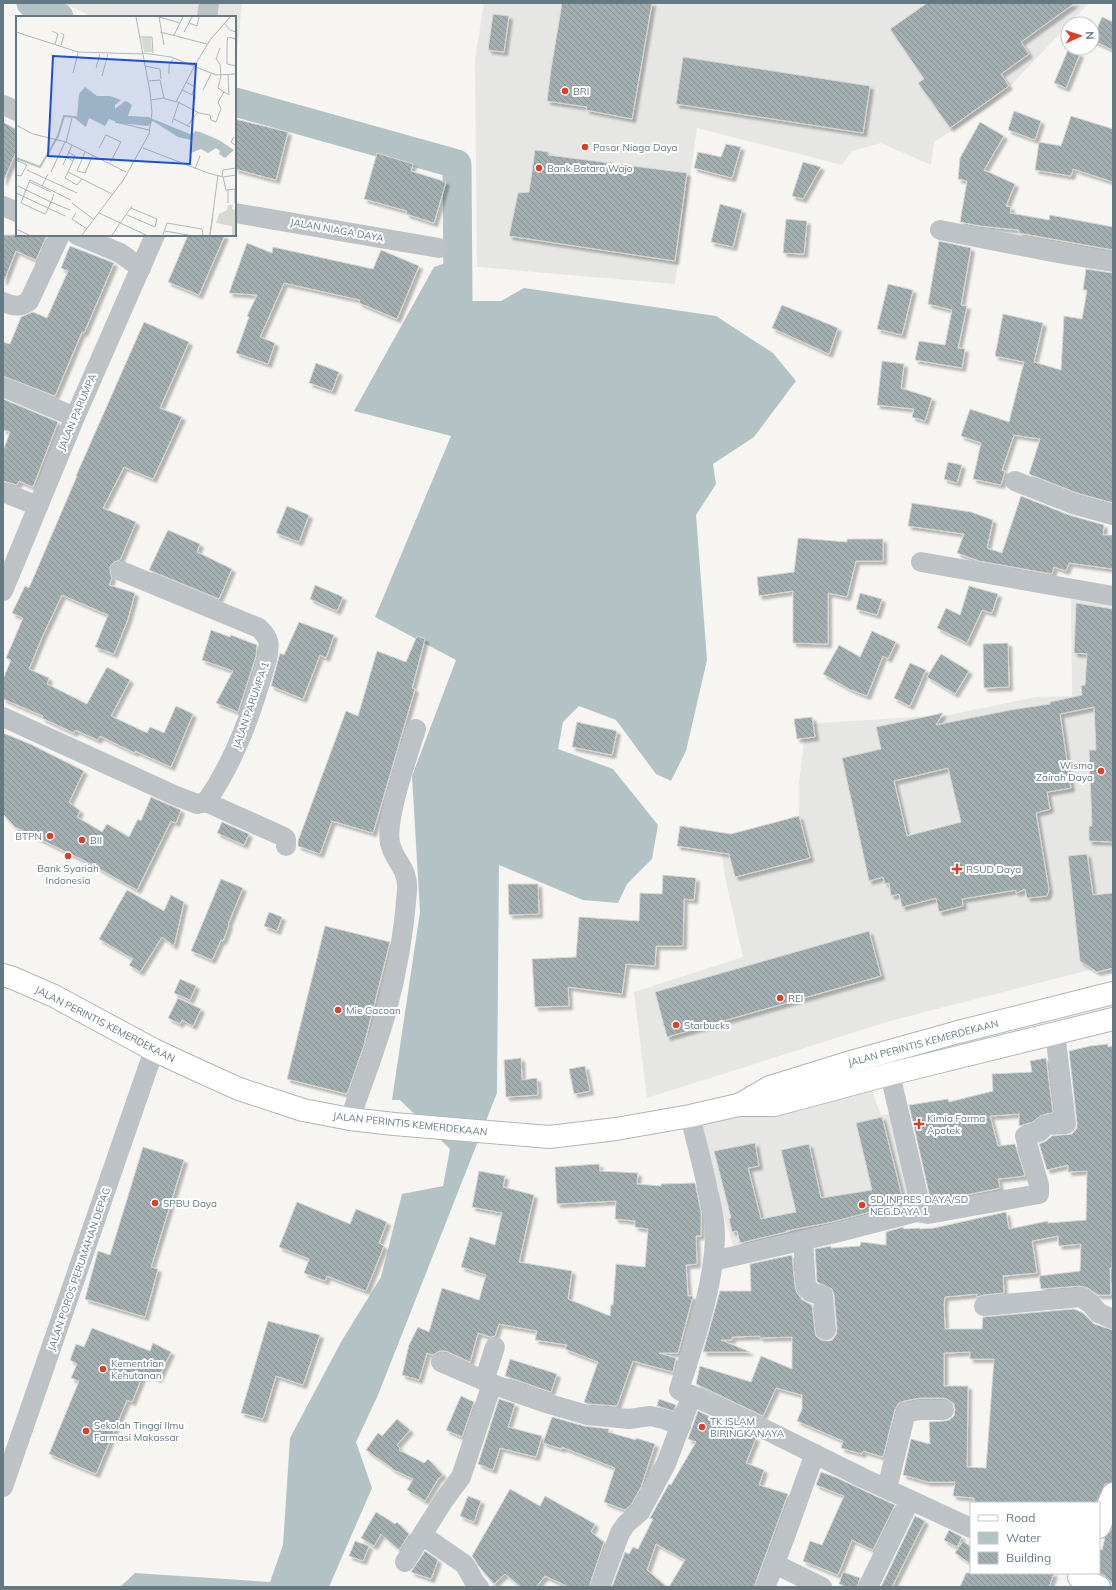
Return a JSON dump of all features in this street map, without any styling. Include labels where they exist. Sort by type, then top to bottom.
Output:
[{"type":"main road","name":"JALAN PERINTIS KEMERDEKAAN","points":[[6,973],[54,996],[154,1050],[239,1089],[303,1110],[350,1119],[549,1137],[616,1129],[738,1106],[774,1105],[890,1074],[1113,1019]]},
{"type":"main road","name":"JALAN PERINTIS KEMERDEKAAN","points":[[738,1106],[770,1087],[958,1032],[1113,993]]},
{"type":"main road","points":[[958,1032],[966,1055]]},
{"type":"main road","points":[[1100,1525],[1113,1494]]},
{"type":"main road","points":[[1076,1577],[1099,1587]]},
{"type":"street","points":[[207,16],[209,3]]},
{"type":"street","points":[[3,105],[16,111]]},
{"type":"street","name":"JALAN NIAGA DAYA","points":[[236,213],[439,248]]},
{"type":"street","points":[[940,230],[1063,254],[1113,262]]},
{"type":"street","points":[[3,302],[16,306],[23,306],[29,301],[60,236]]},
{"type":"street","points":[[79,236],[120,253],[141,268]]},
{"type":"street","name":"JALAN PARUMPA","points":[[3,591],[75,417],[155,236]]},
{"type":"street","points":[[3,387],[75,417]]},
{"type":"street","points":[[1015,481],[1073,504],[1113,515]]},
{"type":"street","points":[[3,492],[38,506]]},
{"type":"street","points":[[921,562],[1113,596]]},
{"type":"street","name":"JALAN PARUMPA 1","points":[[121,571],[259,628],[267,636],[270,645],[267,658],[239,744],[206,802]]},
{"type":"street","points":[[3,717],[174,795],[197,804],[206,802],[284,837],[286,846]]},
{"type":"street","points":[[350,1119],[386,1014],[402,942],[407,877],[403,867],[392,852],[390,832],[396,799],[416,729]]},
{"type":"street","points":[[713,1261],[803,1241],[916,1212],[928,1214],[1039,1194],[1039,1185],[1025,1136],[1039,1132],[1047,1125],[1066,1124],[1056,1033]]},
{"type":"street","name":"JALAN POROS PERUMAHAN DEPAG","points":[[3,1487],[154,1050]]},
{"type":"street","points":[[890,1074],[920,1200],[920,1208],[916,1212]]},
{"type":"street","points":[[690,1116],[712,1210],[715,1231],[713,1261],[702,1311],[679,1390],[746,1420],[970,1528]]},
{"type":"street","points":[[803,1241],[806,1286],[811,1292],[823,1296],[826,1330]]},
{"type":"street","points":[[984,1306],[1081,1297],[1091,1304],[1099,1313],[1113,1319]]},
{"type":"street","points":[[404,1562],[461,1477],[488,1382],[495,1347]]},
{"type":"street","points":[[442,1362],[488,1382],[546,1403],[587,1415],[629,1419],[646,1415],[664,1419],[680,1426]]},
{"type":"street","points":[[600,1587],[620,1533],[626,1524],[640,1512],[666,1464],[692,1395]]},
{"type":"street","points":[[887,1488],[906,1412],[920,1410],[944,1410]]},
{"type":"street","points":[[765,1587],[775,1564],[815,1454]]},
{"type":"street","points":[[868,1587],[910,1500]]},
{"type":"street","points":[[422,1535],[464,1564],[479,1587]]},
{"type":"street","points":[[775,1564],[822,1587]]},
{"type":"shaded area","points":[[63,3],[242,3],[236,64],[236,16],[91,16]]},
{"type":"shaded area","name":"Pasar Niaga Daya","points":[[484,3],[1089,3],[1077,16],[1060,16],[1060,33],[992,105],[934,142],[931,165],[881,143],[852,151],[842,165],[697,128],[675,284],[477,267],[475,59]]},
{"type":"shaded area","points":[[1071,599],[1113,606],[1113,964],[890,1021],[647,1098],[634,992],[743,957],[726,882],[720,843],[725,838],[799,816],[799,783],[806,724],[949,715],[1036,697],[1072,696]]},
{"type":"shaded area","points":[[867,1078],[881,1115],[900,1113],[925,1206],[736,1253],[694,1127]]},
{"type":"water","points":[[457,259],[463,301],[501,301],[524,288],[716,316],[773,353],[796,381],[754,437],[713,464],[716,484],[696,515],[707,660],[686,751],[671,781],[656,774],[616,720],[579,706],[563,722],[558,749],[613,769],[658,825],[652,859],[627,884],[618,903],[583,900],[499,865],[497,1093],[378,1395],[356,1442],[372,1488],[329,1587],[120,1587],[135,1573],[270,1582],[283,1545],[290,1438],[341,1342],[381,1277],[402,1194],[443,1186],[450,1149],[400,1100],[392,1100],[420,912],[412,776],[456,660],[375,617],[451,436],[354,411],[434,267]]},
{"type":"building","points":[[562,3],[652,3],[632,119],[586,110],[587,107],[547,101]]},
{"type":"building","points":[[927,3],[1075,3],[1021,42],[1029,54],[1001,74],[1009,86],[950,128],[918,83],[924,79],[890,29]]},
{"type":"building","points":[[493,14],[509,16],[504,52],[488,50]]},
{"type":"building","points":[[1102,17],[1113,22],[1113,50],[1100,44],[1100,22]]},
{"type":"building","points":[[1065,56],[1079,56],[1066,88],[1054,83]]},
{"type":"building","points":[[683,57],[870,86],[863,133],[676,104]]},
{"type":"building","points":[[1014,111],[1041,121],[1035,140],[1008,130]]},
{"type":"building","points":[[1071,116],[1113,129],[1113,182],[1073,169],[1071,176],[1035,170],[1039,142],[1061,146]]},
{"type":"building","points":[[236,119],[288,132],[276,180],[236,169]]},
{"type":"building","points":[[3,122],[16,129],[16,152],[3,182]]},
{"type":"building","points":[[980,122],[1004,136],[984,170],[1015,184],[1006,206],[1011,207],[1010,213],[1049,220],[1050,215],[1113,227],[1113,250],[1019,233],[1019,230],[980,226],[960,222],[967,181],[958,179],[960,158]]},
{"type":"building","points":[[726,144],[741,147],[732,178],[694,168],[698,152],[721,157]]},
{"type":"building","points":[[535,150],[549,152],[548,155],[687,173],[675,261],[509,236],[518,193],[529,192]]},
{"type":"building","points":[[377,153],[413,164],[411,171],[446,182],[434,223],[406,214],[407,211],[364,199]]},
{"type":"building","points":[[803,162],[821,167],[803,199],[792,196]]},
{"type":"building","points":[[720,204],[742,210],[733,247],[711,242]]},
{"type":"building","points":[[786,219],[807,221],[804,254],[783,253]]},
{"type":"building","points":[[3,235],[47,236],[36,260],[16,251],[3,281]]},
{"type":"building","points":[[188,236],[225,236],[199,295],[168,282]]},
{"type":"building","points":[[939,241],[971,248],[961,305],[967,306],[958,348],[965,349],[962,368],[915,360],[919,341],[945,345],[952,310],[928,304]]},
{"type":"building","points":[[247,243],[272,253],[273,247],[373,269],[381,250],[419,266],[397,319],[359,303],[360,300],[284,283],[260,337],[275,343],[268,364],[236,353],[249,317],[247,316],[257,295],[229,293]]},
{"type":"building","points":[[70,246],[114,263],[84,333],[82,332],[55,396],[3,376],[3,342],[10,344],[21,317],[33,312],[47,318],[68,271],[61,268]]},
{"type":"building","points":[[1086,269],[1113,273],[1113,503],[1077,493],[1029,474],[1040,439],[1014,435],[1002,470],[1005,471],[1001,485],[973,479],[981,443],[961,436],[970,409],[1009,422],[1024,362],[995,356],[1003,314],[1043,323],[1034,362],[1061,370],[1064,316],[1082,319],[1087,290],[1083,290]]},
{"type":"building","points":[[888,284],[913,290],[902,335],[877,329]]},
{"type":"building","points":[[782,305],[838,328],[829,354],[772,328]]},
{"type":"building","points":[[144,322],[189,342],[160,408],[182,417],[153,479],[124,467],[103,508],[136,522],[120,560],[114,562],[110,567],[112,578],[109,585],[135,593],[128,619],[114,654],[95,647],[108,615],[62,595],[29,669],[49,678],[47,684],[87,704],[107,667],[130,680],[111,716],[147,733],[150,727],[164,733],[176,706],[193,714],[171,767],[135,751],[135,753],[100,736],[98,740],[75,730],[74,733],[42,718],[43,716],[3,699],[3,679],[11,660],[6,658],[23,618],[12,613],[25,586],[29,588],[76,476]]},
{"type":"building","points":[[882,361],[904,364],[901,388],[932,398],[925,421],[912,417],[914,409],[877,405]]},
{"type":"building","points":[[316,363],[339,372],[332,391],[309,383]]},
{"type":"building","points":[[3,399],[58,422],[33,487],[19,481],[17,485],[3,481],[3,451],[10,432],[3,430]]},
{"type":"building","points":[[948,462],[962,465],[957,483],[944,479]]},
{"type":"building","points":[[1021,496],[1069,515],[1104,525],[1103,535],[1113,535],[1113,569],[1069,563],[1066,571],[1054,567],[1052,574],[979,561],[957,553],[964,534],[908,526],[912,503],[971,512],[993,520],[987,548],[1002,553]]},
{"type":"building","points":[[287,506],[309,515],[299,542],[276,533]]},
{"type":"building","points":[[168,530],[200,544],[197,552],[232,569],[219,599],[149,570]]},
{"type":"building","points":[[798,538],[847,542],[847,539],[883,539],[883,561],[856,561],[847,597],[828,593],[828,644],[793,643],[793,591],[759,596],[757,577],[794,572]]},
{"type":"building","points":[[315,585],[343,597],[337,611],[310,599]]},
{"type":"building","points":[[969,586],[998,594],[992,613],[982,610],[967,643],[937,628],[946,608],[960,615]]},
{"type":"building","points":[[860,593],[882,599],[877,615],[856,609]]},
{"type":"building","points":[[1076,603],[1113,609],[1113,842],[1089,841],[1089,826],[1092,826],[1089,750],[1096,750],[1094,707],[1060,714],[1071,788],[1047,792],[1050,809],[1036,813],[1049,890],[1047,896],[1027,898],[1025,889],[1016,893],[1016,890],[962,899],[963,906],[939,912],[936,898],[902,907],[899,894],[891,896],[889,883],[885,884],[883,877],[869,881],[842,758],[881,749],[876,727],[943,713],[936,725],[1010,710],[1050,704],[1050,702],[1082,695],[1081,686],[1085,685],[1087,654],[1074,653]],"holes":[[[948,768],[961,822],[907,836],[894,781]]]},
{"type":"building","points":[[299,622],[334,635],[326,658],[320,655],[303,699],[271,686],[280,653],[284,655]]},
{"type":"building","points":[[211,630],[230,637],[231,635],[257,645],[256,656],[238,712],[216,703],[233,671],[202,660]]},
{"type":"building","points":[[872,631],[896,642],[888,659],[883,656],[867,696],[849,689],[823,674],[839,645],[860,657]]},
{"type":"building","points":[[417,636],[425,639],[412,688],[415,689],[373,833],[332,821],[320,854],[298,846],[298,841],[346,711],[358,716],[377,651],[406,662]]},
{"type":"building","points":[[1008,643],[1009,687],[984,688],[983,644]]},
{"type":"building","points":[[941,654],[969,671],[955,694],[927,677]]},
{"type":"building","points":[[910,663],[926,670],[910,706],[894,698]]},
{"type":"building","points":[[812,717],[815,737],[797,739],[794,719]]},
{"type":"building","points":[[577,722],[617,731],[612,755],[572,747]]},
{"type":"building","points":[[3,733],[30,744],[84,771],[69,802],[80,811],[77,817],[102,832],[107,824],[129,837],[138,819],[141,821],[151,797],[181,810],[176,823],[171,821],[137,890],[85,861],[15,827],[3,814]]},
{"type":"building","points":[[799,816],[810,858],[735,877],[729,854],[677,846],[680,826],[731,834]]},
{"type":"building","points":[[222,822],[249,834],[244,845],[217,833]]},
{"type":"building","points":[[1087,854],[1093,895],[1113,893],[1113,968],[1097,972],[1080,961],[1068,856]]},
{"type":"building","points":[[663,875],[696,878],[694,900],[684,899],[683,946],[656,946],[655,966],[626,964],[622,994],[568,987],[569,1006],[535,1007],[532,959],[576,957],[579,917],[639,921],[640,893],[662,894]]},
{"type":"building","points":[[221,879],[243,888],[228,924],[229,925],[223,941],[221,940],[212,960],[191,951]]},
{"type":"building","points":[[508,884],[538,884],[539,914],[509,915]]},
{"type":"building","points":[[127,890],[164,911],[171,895],[184,902],[174,946],[162,937],[140,972],[129,965],[133,959],[99,939]]},
{"type":"building","points":[[269,912],[282,917],[277,931],[264,926]]},
{"type":"building","name":"Mie Gacoan","points":[[325,926],[390,942],[364,1045],[347,1094],[287,1079]]},
{"type":"building","points":[[869,931],[881,976],[667,1037],[655,992]]},
{"type":"building","points":[[180,979],[196,986],[190,1000],[174,993]]},
{"type":"building","points":[[178,998],[201,1009],[193,1026],[182,1020],[180,1024],[168,1018]]},
{"type":"building","points":[[1108,1044],[1108,1047],[1113,1046],[1113,1240],[1112,1268],[1110,1268],[1111,1295],[1098,1295],[1088,1288],[1080,1286],[1041,1289],[1039,1276],[1080,1271],[1081,1244],[1059,1246],[1058,1236],[1032,1241],[1037,1273],[1003,1276],[1004,1293],[977,1297],[977,1294],[945,1297],[945,1329],[982,1329],[983,1317],[1074,1309],[1083,1313],[1094,1324],[1113,1330],[1113,1482],[1105,1484],[1096,1502],[974,1502],[974,1498],[953,1496],[955,1482],[928,1482],[903,1475],[911,1439],[930,1444],[929,1422],[949,1420],[954,1416],[954,1404],[944,1398],[920,1398],[899,1403],[895,1409],[883,1457],[863,1451],[862,1454],[841,1448],[843,1441],[797,1421],[802,1409],[802,1395],[776,1388],[763,1416],[696,1384],[700,1366],[751,1382],[761,1356],[792,1369],[792,1337],[732,1337],[732,1340],[721,1340],[750,1352],[703,1352],[720,1291],[751,1291],[750,1264],[792,1255],[795,1287],[797,1293],[802,1300],[812,1305],[816,1336],[821,1340],[827,1341],[832,1340],[836,1335],[837,1329],[834,1295],[832,1289],[817,1282],[815,1249],[831,1246],[831,1248],[860,1246],[861,1242],[886,1245],[886,1232],[903,1227],[904,1229],[934,1228],[1006,1212],[1009,1229],[1048,1221],[1048,1223],[1086,1220],[1087,1171],[1068,1172],[1068,1165],[1047,1170],[1039,1144],[1052,1136],[1072,1134],[1077,1128],[1069,1051],[1090,1046]],"holes":[[[970,1352],[970,1359],[994,1359],[986,1468],[967,1467],[968,1386],[944,1386],[944,1353]]]},
{"type":"building","points":[[521,1058],[522,1080],[537,1078],[538,1095],[506,1097],[504,1060]]},
{"type":"building","points":[[1046,1058],[1053,1113],[1040,1116],[1033,1122],[1019,1126],[1019,1114],[990,1116],[998,1146],[1015,1144],[1025,1176],[998,1179],[1000,1188],[931,1202],[909,1105],[948,1099],[949,1102],[993,1091],[992,1074],[1032,1072],[1030,1061]]},
{"type":"building","points":[[585,1066],[590,1091],[574,1094],[569,1069]]},
{"type":"building","points":[[882,1117],[903,1200],[899,1200],[900,1204],[832,1222],[786,1231],[790,1231],[740,1243],[737,1231],[732,1232],[729,1219],[731,1218],[714,1151],[755,1143],[759,1166],[748,1168],[761,1219],[796,1212],[781,1150],[809,1144],[821,1198],[872,1190],[856,1123]]},
{"type":"building","points":[[143,1147],[184,1160],[151,1267],[158,1269],[145,1317],[85,1299],[98,1251],[110,1255]]},
{"type":"building","points":[[599,1164],[600,1171],[638,1173],[637,1184],[661,1186],[661,1184],[695,1183],[701,1212],[701,1236],[696,1236],[697,1264],[686,1265],[688,1296],[693,1296],[678,1353],[659,1353],[676,1358],[673,1372],[633,1361],[617,1406],[589,1404],[584,1402],[598,1362],[565,1349],[567,1345],[535,1340],[537,1331],[499,1324],[495,1336],[491,1337],[478,1333],[470,1362],[446,1351],[439,1351],[433,1355],[427,1353],[419,1380],[402,1375],[409,1345],[418,1327],[429,1332],[442,1288],[479,1300],[486,1275],[461,1267],[470,1237],[495,1245],[502,1213],[472,1207],[479,1171],[505,1176],[503,1187],[534,1195],[519,1262],[572,1271],[568,1299],[610,1316],[611,1305],[613,1305],[616,1264],[645,1267],[648,1229],[635,1227],[635,1221],[615,1219],[616,1201],[557,1204],[555,1167]]},
{"type":"building","points":[[297,1202],[350,1224],[356,1209],[387,1222],[379,1243],[384,1246],[366,1291],[327,1276],[325,1281],[304,1273],[309,1259],[279,1247]]},
{"type":"building","points":[[268,1321],[320,1335],[303,1385],[276,1376],[263,1419],[241,1413]]},
{"type":"building","points":[[92,1328],[150,1351],[153,1343],[171,1352],[158,1379],[144,1372],[132,1402],[127,1400],[96,1474],[49,1454],[79,1381],[71,1378],[77,1364],[70,1360],[76,1344],[84,1347]]},
{"type":"building","points":[[510,1359],[557,1374],[551,1392],[505,1376]]},
{"type":"building","points":[[461,1396],[474,1402],[462,1437],[446,1430]]},
{"type":"building","points":[[499,1399],[515,1404],[508,1427],[542,1436],[536,1457],[500,1448],[493,1470],[478,1464]]},
{"type":"building","points":[[659,1399],[676,1405],[674,1411],[657,1406]]},
{"type":"building","points":[[698,1411],[756,1438],[746,1463],[764,1470],[759,1485],[788,1494],[754,1587],[669,1587],[685,1560],[656,1544],[647,1570],[667,1587],[612,1587],[625,1552],[629,1554],[633,1547],[638,1549],[653,1519],[650,1518],[669,1484],[671,1485],[696,1442],[688,1439]]},
{"type":"building","points":[[552,1417],[584,1426],[609,1429],[608,1432],[655,1444],[641,1487],[631,1505],[625,1510],[604,1502],[615,1468],[562,1447],[562,1449],[543,1443]]},
{"type":"building","points":[[397,1419],[410,1430],[397,1445],[400,1448],[399,1450],[424,1463],[428,1459],[443,1475],[438,1479],[425,1501],[407,1490],[413,1479],[392,1469],[366,1450],[378,1433],[382,1436]]},
{"type":"building","points":[[821,1472],[895,1505],[873,1550],[852,1540],[838,1575],[803,1561],[810,1541],[822,1545],[844,1496],[816,1485]]},
{"type":"building","points":[[510,1489],[540,1506],[545,1496],[595,1524],[591,1532],[604,1542],[589,1587],[569,1587],[545,1576],[536,1587],[521,1587],[505,1574],[494,1584],[481,1569],[472,1556]]},
{"type":"building","points":[[468,1496],[481,1501],[474,1522],[460,1516]]},
{"type":"building","points":[[376,1512],[395,1524],[397,1522],[409,1534],[399,1550],[381,1534],[374,1546],[361,1538]]},
{"type":"building","points":[[915,1516],[925,1521],[892,1587],[881,1587]]},
{"type":"building","points":[[1113,1526],[1113,1584],[1100,1574],[1100,1549],[1102,1550],[1105,1537]]},
{"type":"building","points":[[949,1530],[962,1537],[957,1547],[944,1540]]},
{"type":"building","points":[[355,1541],[369,1546],[363,1561],[349,1556]]},
{"type":"building","points":[[963,1541],[970,1546],[970,1563],[955,1553]]},
{"type":"building","points":[[425,1551],[438,1560],[431,1579],[411,1572]]},
{"type":"building","points":[[843,1572],[860,1578],[857,1587],[846,1587],[839,1584]]},
{"type":"building","points":[[966,1573],[1054,1574],[1049,1587],[960,1587]]},
{"type":"waterway","points":[[31,3],[57,16]]},
{"type":"waterway","points":[[236,102],[457,164],[458,299]]},
{"type":"place","name":"BRI","points":[[565,91]]},
{"type":"place","name":"Pasar Niaga Daya","points":[[585,147]]},
{"type":"place","name":"Bank Batara Wajo","points":[[539,168]]},
{"type":"place","name":"Wisma Zairah Daya","points":[[1101,771]]},
{"type":"place","name":"BTPN","points":[[50,836]]},
{"type":"place","name":"BII","points":[[82,840]]},
{"type":"place","name":"Bank Syariah Indonesia","points":[[68,856]]},
{"type":"place","name":"RSUD Daya","points":[[957,869]]},
{"type":"place","name":"REI","points":[[780,998]]},
{"type":"place","name":"Mie Gacoan","points":[[338,1010]]},
{"type":"place","name":"Starbucks","points":[[676,1025]]},
{"type":"place","name":"Kimia Farma Apotek","points":[[919,1124]]},
{"type":"place","name":"SPBU Daya","points":[[155,1203]]},
{"type":"place","name":"SD INPRES DAYA/SD NEG.DAYA 1","points":[[862,1205]]},
{"type":"place","name":"Kementrian Kehutanan","points":[[103,1369]]},
{"type":"place","name":"TK ISLAM BIRINGKANAYA","points":[[702,1427]]},
{"type":"place","name":"Sekolah Tinggi Ilmu Farmasi Makassar","points":[[86,1431]]}]
